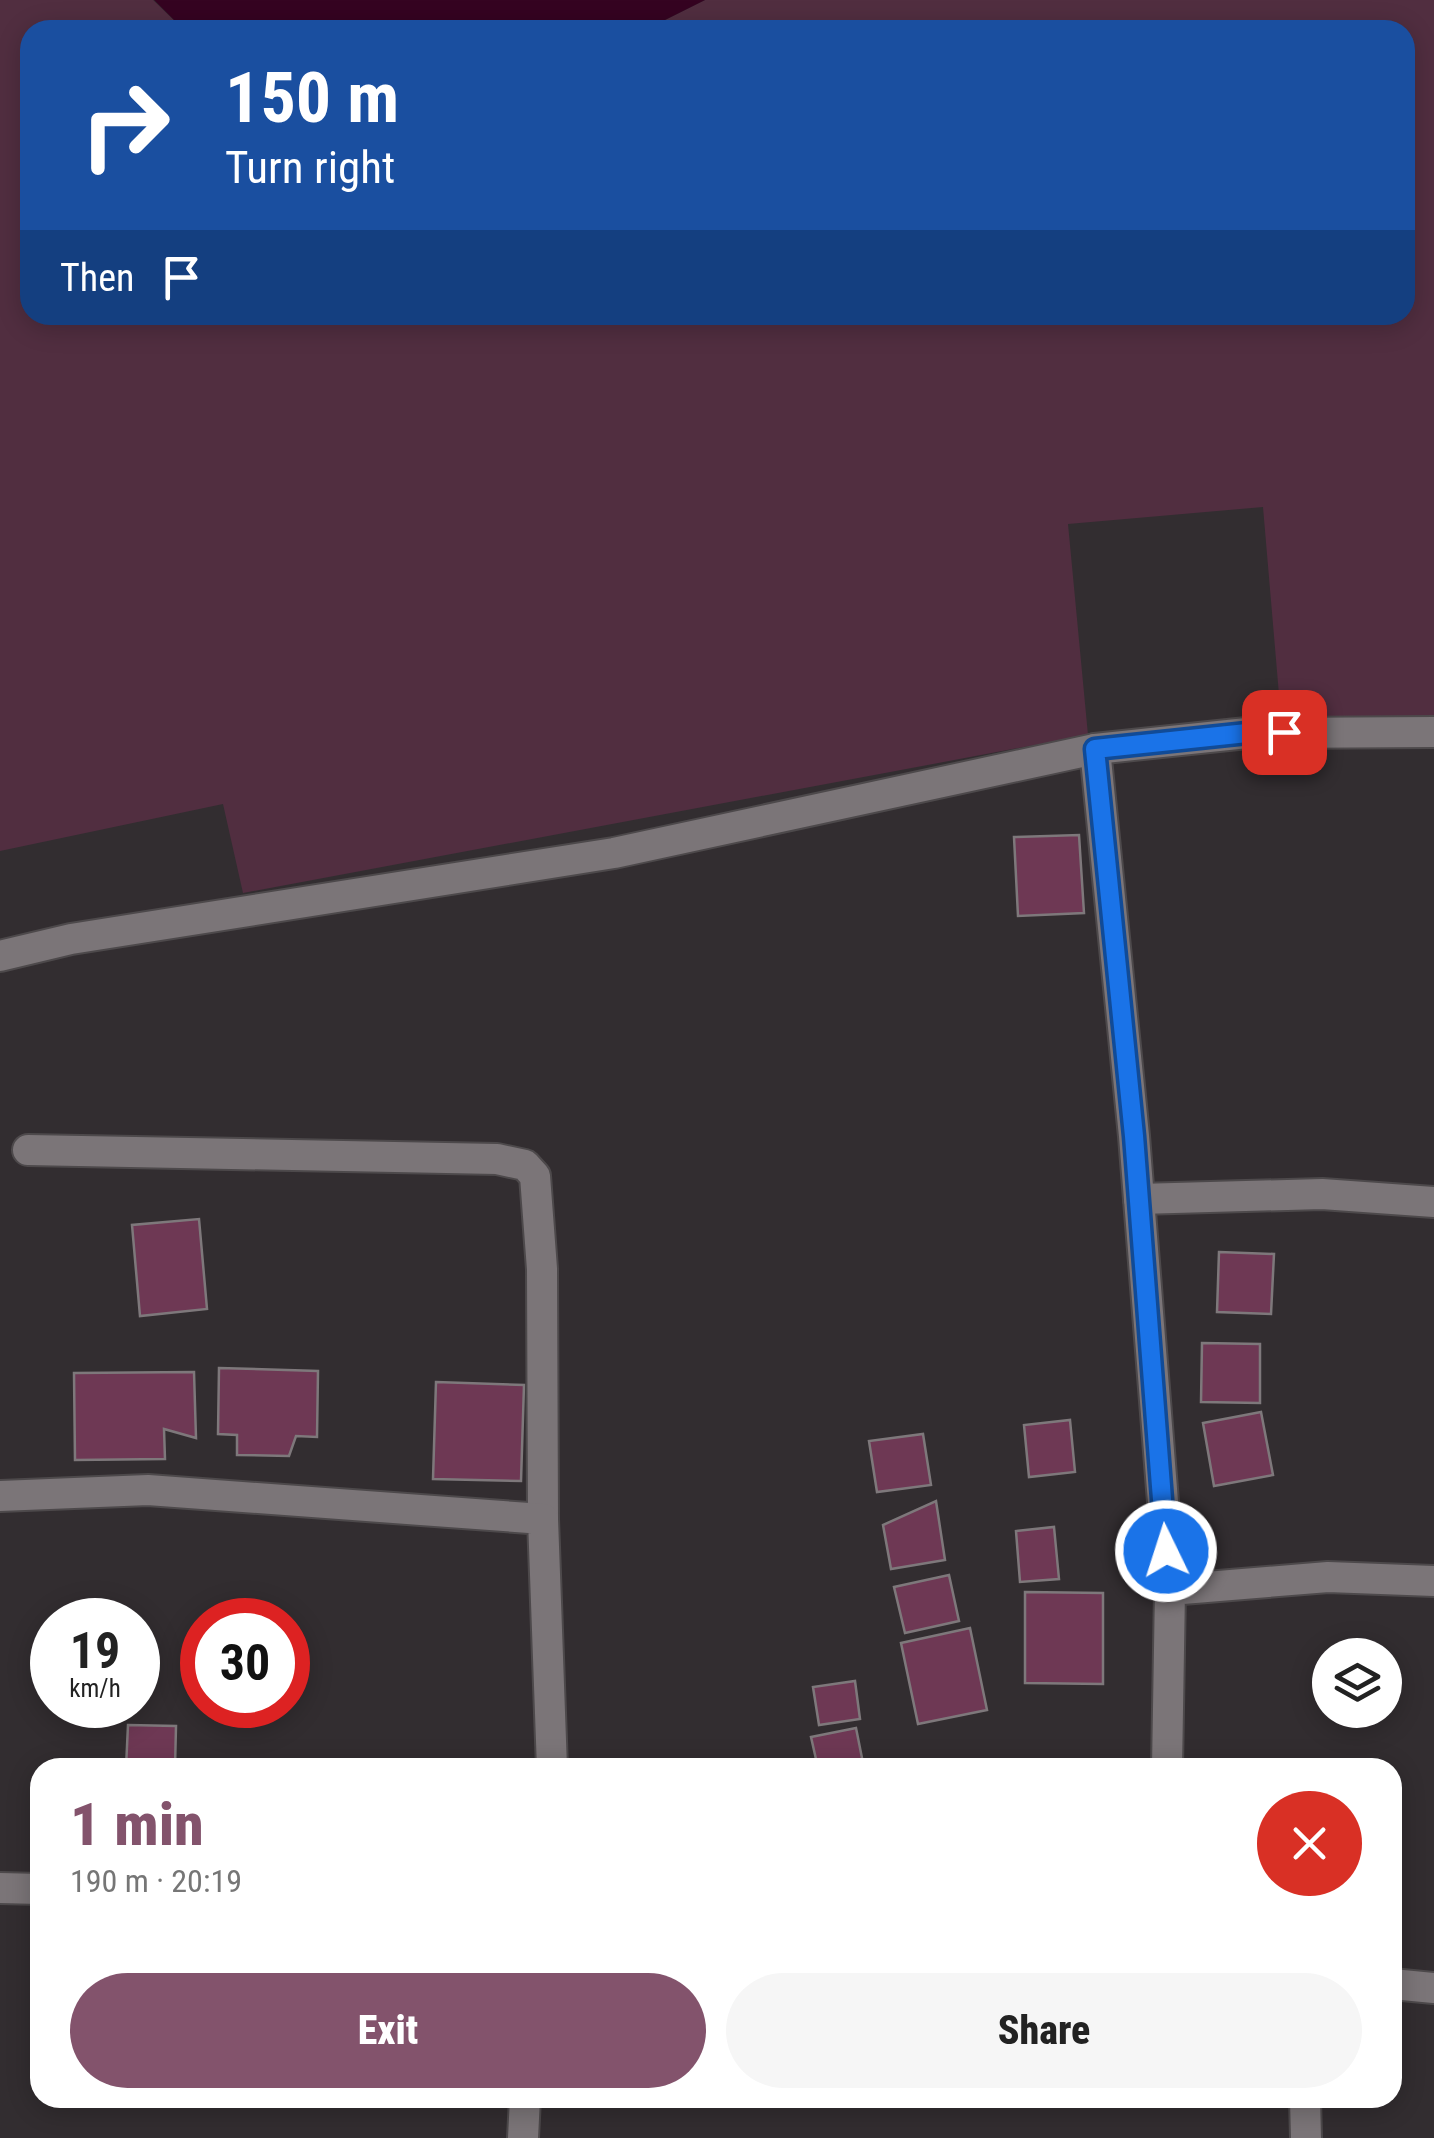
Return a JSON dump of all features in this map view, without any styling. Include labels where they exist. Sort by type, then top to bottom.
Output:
[{"type":"street","points":[[0,956],[71,939],[614,853],[1095,749],[1247,733],[1434,732]]},
{"type":"street","points":[[1095,749],[1170,1590],[1167,1758]]},
{"type":"street","points":[[28,1150],[512,1159],[525,1164],[535,1176],[542,1269],[543,1519],[552,1758]]},
{"type":"street","points":[[1138,1199],[1322,1194],[1434,1202]]},
{"type":"street","points":[[0,1496],[148,1490],[543,1519]]},
{"type":"street","points":[[1170,1590],[1328,1578],[1434,1580]]},
{"type":"street","points":[[0,1888],[30,1890]]},
{"type":"street","points":[[1402,1985],[1434,1988]]},
{"type":"street","points":[[523,2138],[524,2108]]},
{"type":"street","points":[[1305,2108],[1306,2138]]},
{"type":"shaded area","points":[[0,0],[153,0],[174,20],[20,20],[20,325],[1415,325],[1415,20],[665,20],[705,0],[1434,0],[1434,717],[1281,718],[1263,507],[1068,524],[1088,735],[243,893],[223,804],[0,851]]},
{"type":"shaded area","points":[[154,0],[705,0],[665,20],[174,20]]},
{"type":"building","points":[[1079,835],[1084,913],[1018,916],[1014,837]]},
{"type":"building","points":[[199,1219],[207,1309],[140,1316],[132,1225]]},
{"type":"building","points":[[1219,1252],[1274,1254],[1271,1314],[1217,1312]]},
{"type":"building","points":[[1202,1343],[1260,1344],[1260,1403],[1201,1402]]},
{"type":"building","points":[[219,1368],[318,1371],[317,1437],[296,1436],[289,1456],[237,1455],[237,1435],[218,1434]]},
{"type":"building","points":[[194,1372],[196,1438],[164,1429],[165,1459],[75,1460],[74,1373]]},
{"type":"building","points":[[436,1382],[524,1385],[521,1481],[433,1479]]},
{"type":"building","points":[[1261,1412],[1273,1475],[1214,1486],[1203,1423]]},
{"type":"building","points":[[1070,1420],[1075,1472],[1029,1477],[1024,1425]]},
{"type":"building","points":[[923,1434],[931,1485],[877,1492],[869,1441]]},
{"type":"building","points":[[936,1501],[945,1560],[891,1569],[883,1525]]},
{"type":"building","points":[[1054,1527],[1059,1579],[1020,1582],[1016,1531]]},
{"type":"building","points":[[949,1575],[959,1621],[905,1633],[894,1587]]},
{"type":"building","points":[[1025,1592],[1103,1593],[1103,1684],[1025,1683]]},
{"type":"building","points":[[970,1628],[987,1710],[918,1724],[901,1643]]},
{"type":"building","points":[[855,1681],[860,1719],[819,1725],[813,1687]]},
{"type":"building","points":[[176,1726],[175,1758],[126,1758],[128,1728]]},
{"type":"building","points":[[856,1728],[862,1758],[816,1758],[811,1737]]},
{"type":"route","points":[[1166,1551],[1134,1136],[1095,749],[1284,732]]}]
